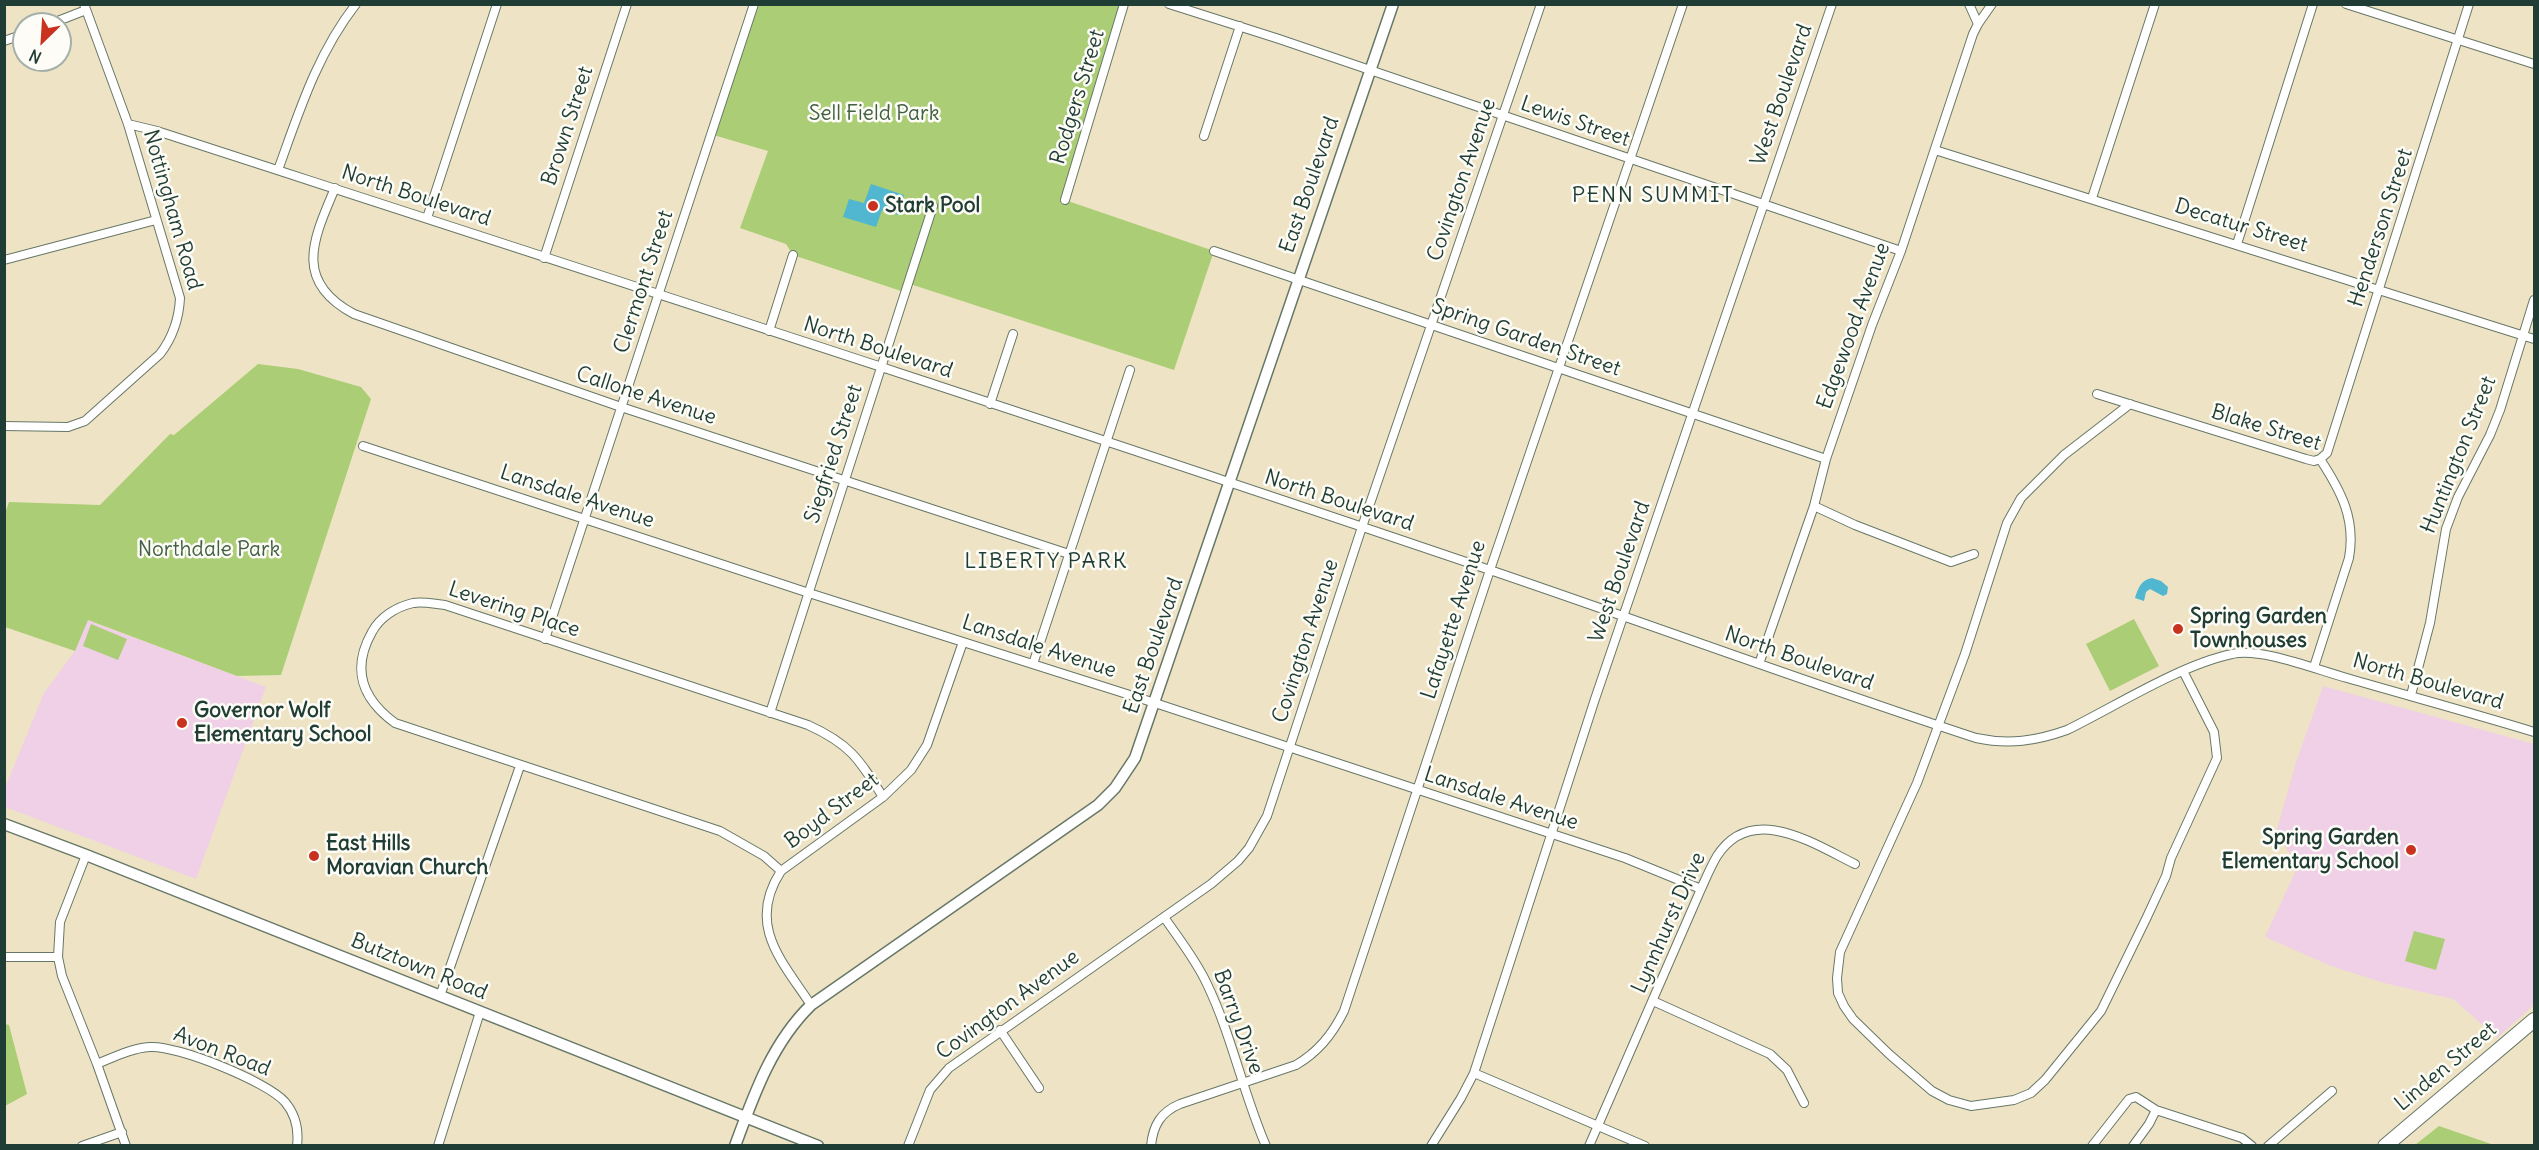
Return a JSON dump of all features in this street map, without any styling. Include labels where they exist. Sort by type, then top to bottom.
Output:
[{"type":"main road","name":"Linden Street","points":[[2385,1146],[2535,1020]]},
{"type":"street","points":[[278,170],[313,74],[342,23],[356,4]]},
{"type":"street","points":[[427,218],[497,4]]},
{"type":"street","name":"Brown Street","points":[[544,258],[627,4]]},
{"type":"street","name":"Clermont Street","points":[[546,639],[754,4]]},
{"type":"street","name":"Rodgers Street","points":[[1065,200],[1124,4]]},
{"type":"street","name":"Lewis Street","points":[[1169,4],[1240,26],[1901,251]]},
{"type":"street","name":"East Boulevard","points":[[735,1146],[777,1045],[792,1023],[811,1005],[1098,805],[1115,788],[1135,758],[1393,4]]},
{"type":"street","name":"Covington Avenue","points":[[908,1146],[930,1090],[940,1077],[962,1057],[1211,884],[1238,861],[1249,848],[1267,816],[1362,527],[1541,4]]},
{"type":"street","name":"Lafayette Avenue","points":[[1151,1146],[1155,1126],[1167,1111],[1180,1104],[1296,1065],[1318,1049],[1334,1030],[1350,995],[1490,570],[1683,4]]},
{"type":"street","name":"West Boulevard","points":[[1431,1146],[1461,1098],[1474,1072],[1692,413],[1832,4]]},
{"type":"street","points":[[1969,4],[1978,24]]},
{"type":"street","name":"Edgewood Avenue","points":[[1759,664],[1814,506],[1826,459],[1872,325],[1901,251],[1978,24],[1992,4]]},
{"type":"street","points":[[2092,198],[2155,4]]},
{"type":"street","points":[[2237,244],[2313,4]]},
{"type":"street","points":[[2346,4],[2535,64]]},
{"type":"street","name":"Henderson Street","points":[[2320,459],[2327,453],[2469,4]]},
{"type":"street","name":"Nottingham Road","points":[[4,426],[68,427],[85,421],[146,368],[169,343],[179,315],[180,298],[128,124],[85,8]]},
{"type":"street","points":[[1204,136],[1240,26]]},
{"type":"street","name":"North Boulevard","points":[[128,124],[157,131],[335,188],[881,367],[1490,570],[1939,726],[1995,742],[2014,743],[2067,730],[2183,671],[2209,660],[2235,653],[2264,656],[2314,667],[2535,732]]},
{"type":"street","name":"Decatur Street","points":[[1935,150],[2535,339]]},
{"type":"street","name":"Callone Avenue","points":[[335,188],[318,228],[312,261],[323,288],[346,310],[621,407],[1070,554]]},
{"type":"street","name":"Siegfried Street","points":[[770,713],[933,206]]},
{"type":"street","points":[[4,260],[156,220]]},
{"type":"street","name":"Spring Garden Street","points":[[1214,251],[1826,459]]},
{"type":"street","points":[[769,331],[793,255]]},
{"type":"street","name":"Huntington Street","points":[[2411,695],[2430,623],[2446,529],[2458,497],[2490,435],[2535,300]]},
{"type":"street","points":[[990,404],[1013,334]]},
{"type":"street","points":[[1033,664],[1130,370]]},
{"type":"street","name":"Blake Street","points":[[2097,394],[2306,459],[2314,461],[2320,459],[2346,505],[2351,544],[2314,667]]},
{"type":"street","points":[[2130,404],[2064,455],[2021,498],[2007,523],[1970,637],[1917,783],[1844,941],[1838,963],[1838,993],[1854,1019],[1932,1091],[1960,1104],[1971,1106],[1995,1104],[2031,1093],[2045,1080],[2101,1011],[2166,876],[2170,858],[2217,758],[2214,732],[2183,671]]},
{"type":"street","name":"Lansdale Avenue","points":[[363,446],[1626,858],[1701,889]]},
{"type":"street","points":[[1814,506],[1855,525],[1951,562],[1974,554]]},
{"type":"street","name":"Levering Place","points":[[781,872],[764,856],[720,831],[395,723],[377,709],[366,691],[360,667],[362,654],[376,625],[384,617],[414,603],[445,605],[808,725],[844,745],[862,764],[883,797]]},
{"type":"street","name":"Boyd Street","points":[[811,1005],[774,950],[766,927],[768,902],[773,884],[781,872],[883,797],[904,778],[921,757],[963,642]]},
{"type":"street","points":[[440,996],[519,766]]},
{"type":"street","name":"Butztown Road","points":[[4,825],[86,855],[818,1146]]},
{"type":"street","name":"Lynnhurst Drive","points":[[1589,1146],[1718,854],[1732,840],[1752,830],[1781,830],[1855,864]]},
{"type":"street","points":[[86,855],[60,922],[58,957],[62,976],[126,1146]]},
{"type":"street","name":"Barry Drive","points":[[1164,917],[1207,983],[1266,1146]]},
{"type":"street","points":[[4,957],[58,957]]},
{"type":"street","points":[[1653,1001],[1770,1054],[1787,1070],[1804,1103]]},
{"type":"street","points":[[438,1146],[480,1012]]},
{"type":"street","points":[[1000,1030],[1039,1088]]},
{"type":"street","name":"Avon Road","points":[[97,1064],[137,1049],[171,1048],[259,1083],[280,1097],[292,1111],[297,1123],[297,1146]]},
{"type":"street","points":[[1474,1072],[1645,1146]]},
{"type":"street","points":[[2268,1146],[2332,1091]]},
{"type":"street","points":[[2092,1146],[2129,1099],[2136,1097],[2156,1110],[2242,1138],[2252,1146]]},
{"type":"street","points":[[2133,1146],[2156,1110]]},
{"type":"street","points":[[82,1146],[122,1132]]},
{"type":"shaded area","points":[[87,620],[266,687],[196,879],[5,807],[4,790],[44,693],[75,651]]},
{"type":"shaded area","name":"Spring Garden Elementary School","points":[[2323,686],[2534,744],[2534,1005],[2497,1038],[2453,999],[2384,983],[2331,966],[2265,937],[2298,866],[2276,833],[2296,762]]},
{"type":"green space","name":"Sell Field Park","points":[[754,5],[1124,5],[1065,200],[1214,251],[1174,370],[907,283],[904,292],[793,255],[786,244],[740,228],[768,151],[710,134]]},
{"type":"green space","name":"Northdale Park","points":[[258,364],[298,369],[361,387],[371,399],[281,675],[237,676],[88,620],[75,651],[5,627],[4,516],[9,502],[100,505],[170,434],[174,435]]},
{"type":"green space","points":[[2134,619],[2159,666],[2110,691],[2086,644]]},
{"type":"green space","points":[[91,624],[127,639],[118,660],[83,646]]},
{"type":"green space","points":[[2414,931],[2445,939],[2436,970],[2405,961]]},
{"type":"green space","points":[[5,1024],[9,1025],[27,1094],[5,1106]]},
{"type":"green space","points":[[2439,1126],[2494,1145],[2415,1145]]},
{"type":"water","name":"Stark Pool","points":[[871,184],[904,195],[898,215],[882,210],[876,227],[843,217],[849,199],[864,203]]},
{"type":"water","points":[[2152,578],[2168,587],[2167,594],[2163,596],[2150,589],[2146,592],[2144,601],[2135,598],[2140,585]]},
{"type":"place","name":"Stark Pool","points":[[873,206]]},
{"type":"place","name":"Spring Garden Townhouses","points":[[2178,629]]},
{"type":"place","name":"Governor Wolf Elementary School","points":[[182,723]]},
{"type":"place","name":"Spring Garden Elementary School","points":[[2411,850]]},
{"type":"place","name":"East Hills Moravian Church","points":[[314,856]]},
{"type":"district","name":"PENN SUMMIT","points":[[1653,196]]},
{"type":"district","name":"LIBERTY PARK","points":[[1046,562]]}]
